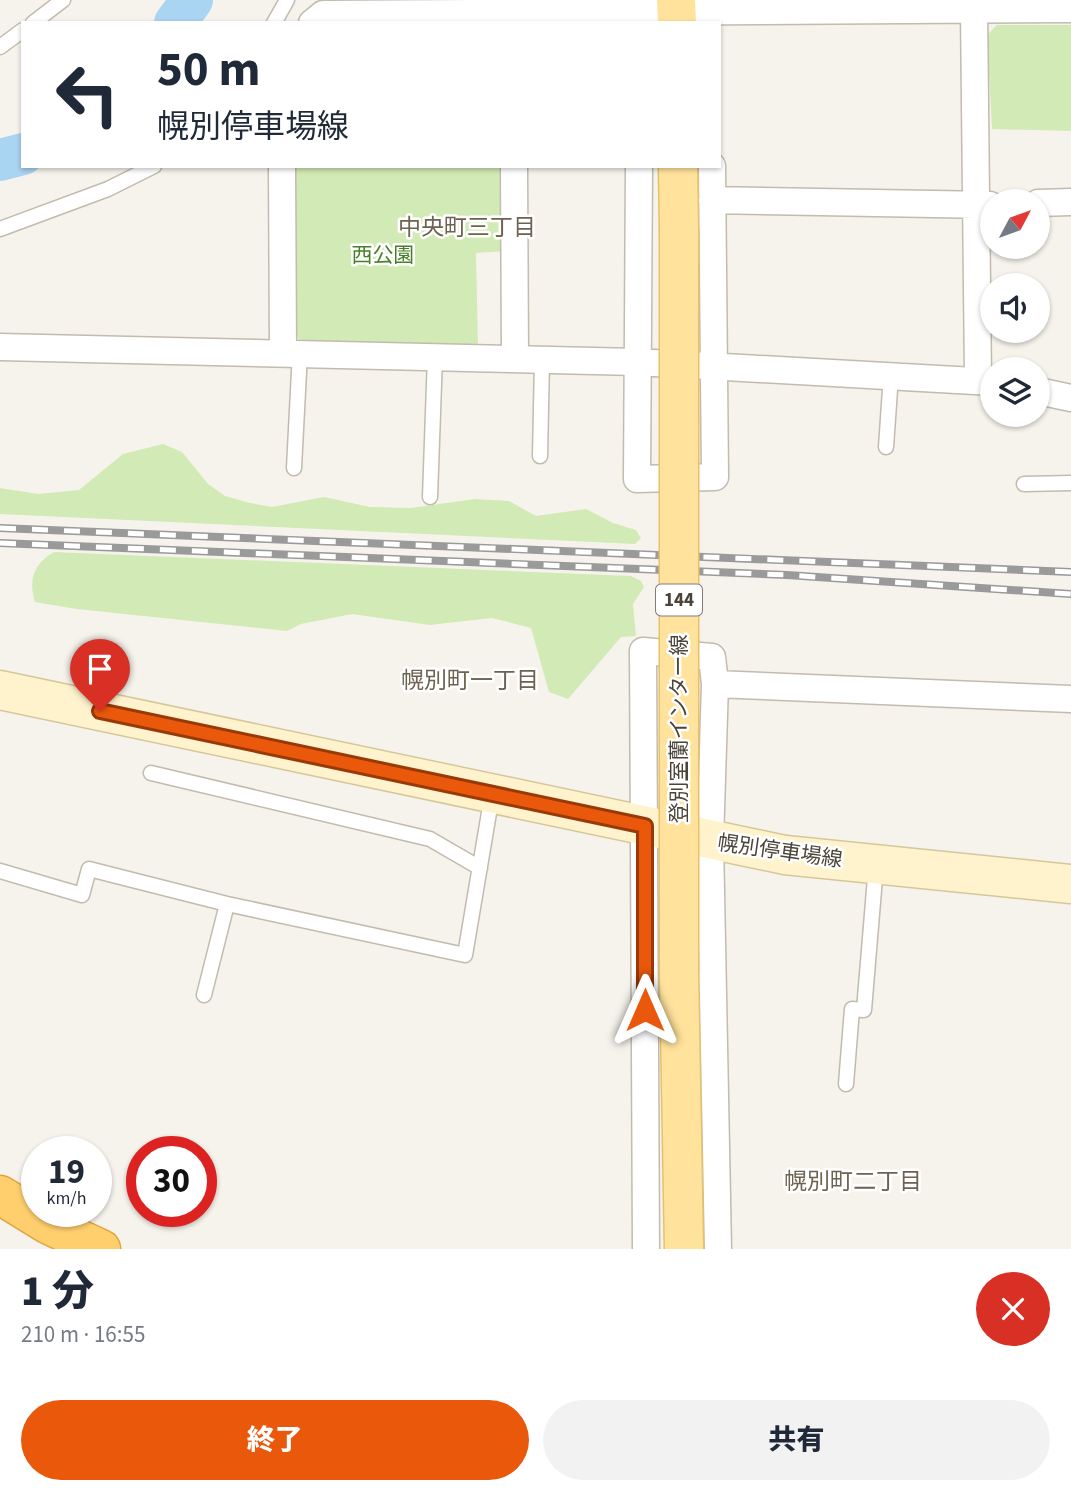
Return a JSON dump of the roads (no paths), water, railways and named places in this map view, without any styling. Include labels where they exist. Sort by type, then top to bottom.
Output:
[{"type":"highway","points":[[0,1195],[49,1225],[101,1249]]},
{"type":"main road","name":"登別室蘭インター線","points":[[678,168],[680,972],[684,1249]]},
{"type":"main road","name":"幌別停車場線","points":[[0,690],[785,855],[1071,884]]},
{"type":"street","points":[[314,21],[323,14],[513,19],[676,11],[1071,9]]},
{"type":"street","points":[[974,10],[982,189]]},
{"type":"street","points":[[282,168],[291,352]]},
{"type":"street","points":[[514,168],[515,359]]},
{"type":"street","points":[[639,168],[637,479],[715,477],[712,168]]},
{"type":"street","points":[[712,200],[980,205]]},
{"type":"street","points":[[1050,203],[1071,202]]},
{"type":"street","points":[[984,259],[985,357]]},
{"type":"street","points":[[0,347],[637,362],[712,368],[980,380]]},
{"type":"street","points":[[1050,394],[1071,398]]},
{"type":"street","points":[[646,1249],[643,651],[712,657],[715,684],[710,841],[719,1249]]},
{"type":"street","points":[[715,684],[1071,699]]},
{"type":"lane","points":[[36,21],[63,0]]},
{"type":"lane","points":[[0,47],[21,31]]},
{"type":"lane","points":[[0,229],[108,189],[151,168]]},
{"type":"lane","points":[[291,352],[294,468]]},
{"type":"lane","points":[[430,497],[435,356]]},
{"type":"lane","points":[[540,456],[542,360]]},
{"type":"lane","points":[[886,447],[891,375]]},
{"type":"lane","points":[[1024,484],[1071,484]]},
{"type":"lane","points":[[151,773],[430,839],[480,868]]},
{"type":"lane","points":[[0,871],[82,895],[89,869],[227,904],[465,955],[493,794]]},
{"type":"lane","points":[[846,1084],[852,1009],[864,1010],[876,864]]},
{"type":"lane","points":[[204,995],[227,904]]},
{"type":"waterway","points":[[176,21],[192,0]]},
{"type":"waterway","points":[[0,160],[21,155]]},
{"type":"railway","points":[[0,528],[1071,572]]},
{"type":"railway","points":[[0,543],[787,575],[1071,594]]},
{"type":"district","name":"中央町三丁目","points":[[467,227]]},
{"type":"district","name":"幌別町一丁目","points":[[470,680]]},
{"type":"district","name":"幌別町二丁目","points":[[853,1181]]},
{"type":"park label","name":"西公園","points":[[383,255]]}]
